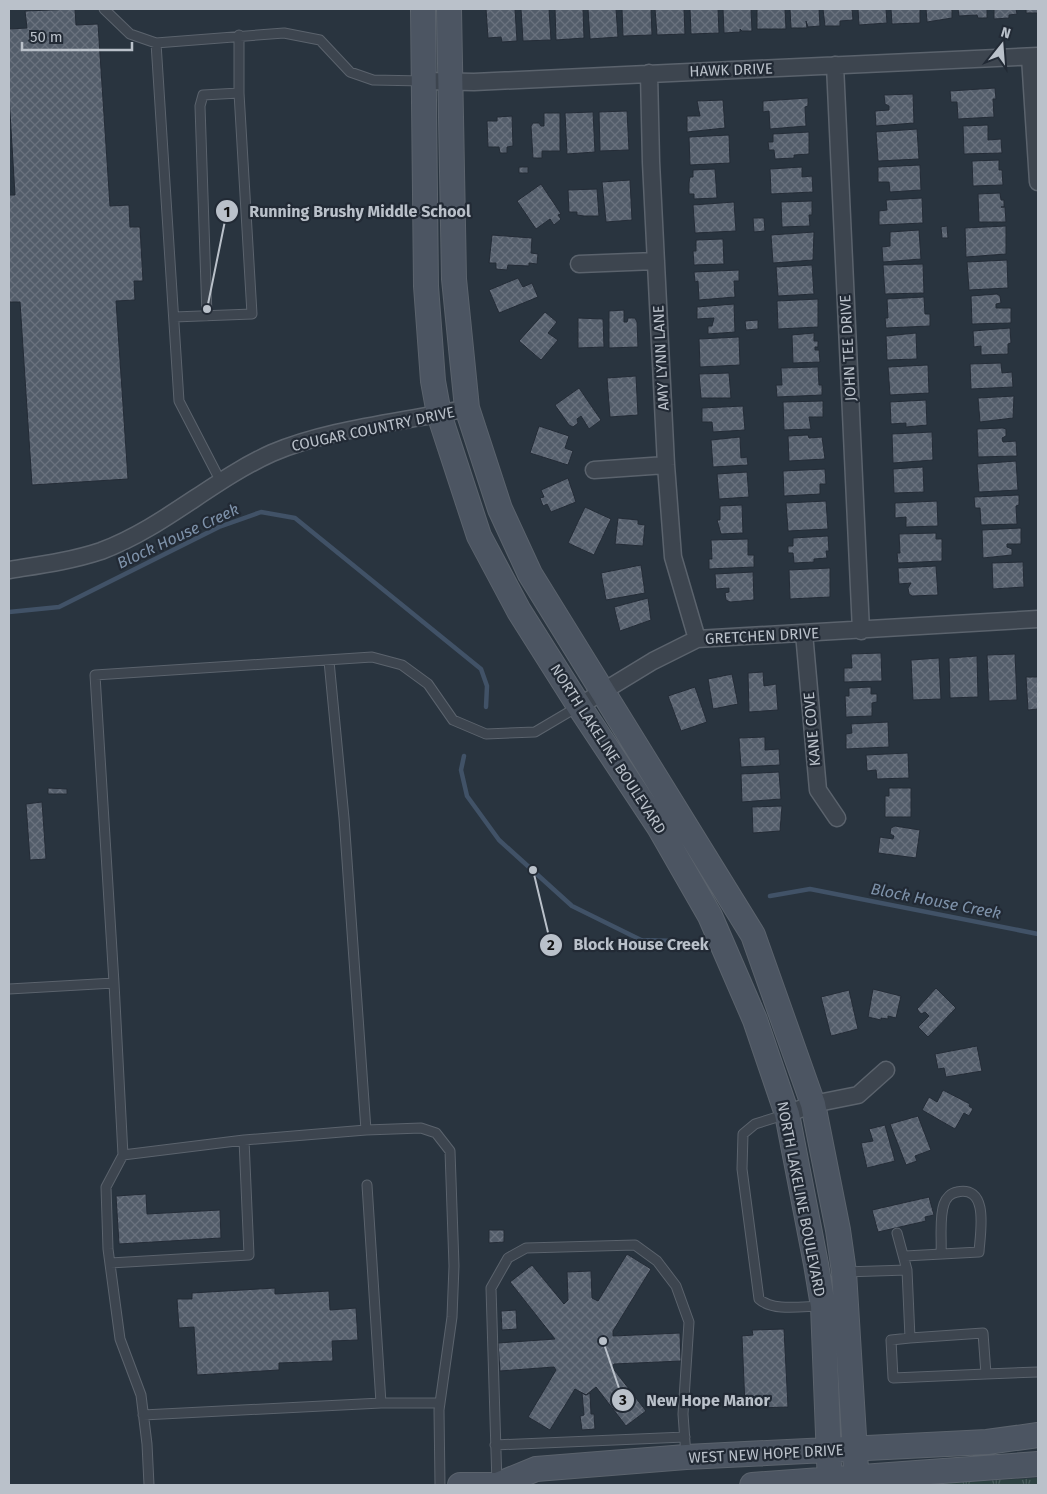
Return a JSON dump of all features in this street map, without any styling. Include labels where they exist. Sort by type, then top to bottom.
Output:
[{"type":"main road","name":"NORTH LAKELINE BOULEVARD","points":[[423,9],[426,286],[433,381],[438,414],[479,536],[519,611],[659,827],[710,916],[755,1020],[787,1114],[822,1306],[830,1483]]},
{"type":"main road","name":"NORTH LAKELINE BOULEVARD","points":[[449,9],[454,279],[467,408],[500,509],[526,566],[753,935],[813,1104],[844,1272],[857,1482]]},
{"type":"main road","name":"WEST NEW HOPE DRIVE","points":[[460,1485],[498,1485],[536,1469],[685,1447],[828,1452],[987,1442],[1038,1435]]},
{"type":"main road","name":"WEST NEW HOPE DRIVE","points":[[752,1485],[857,1482],[1038,1464]]},
{"type":"street","name":"HAWK DRIVE","points":[[424,81],[449,82],[1034,57]]},
{"type":"street","points":[[1034,57],[1038,182]]},
{"type":"street","name":"JOHN TEE DRIVE","points":[[835,65],[861,631]]},
{"type":"street","name":"AMY LYNN LANE","points":[[650,73],[651,162],[666,465],[674,557],[697,639]]},
{"type":"street","points":[[579,264],[656,261]]},
{"type":"street","name":"COUGAR COUNTRY DRIVE","points":[[9,569],[68,561],[102,550],[163,519],[253,462],[297,443],[467,408]]},
{"type":"street","points":[[594,470],[666,465]]},
{"type":"street","name":"GRETCHEN DRIVE","points":[[579,706],[653,661],[697,639],[861,631],[1038,619]]},
{"type":"street","name":"KANE COVE","points":[[804,634],[818,790],[837,818]]},
{"type":"street","points":[[787,1114],[813,1104],[858,1095],[886,1070]]},
{"type":"lane","points":[[104,9],[130,34],[156,43],[239,35],[284,33],[303,35],[320,40],[350,72],[373,80],[424,81]]},
{"type":"lane","points":[[174,317],[252,314],[239,92],[239,35]]},
{"type":"lane","points":[[156,43],[179,401],[221,482]]},
{"type":"lane","points":[[207,316],[200,106],[203,95],[239,92]]},
{"type":"lane","name":"GRETCHEN DRIVE","points":[[114,983],[95,675],[372,657],[402,665],[428,684],[453,720],[486,734],[535,732],[579,706]]},
{"type":"lane","points":[[330,661],[344,818],[366,1130]]},
{"type":"lane","points":[[9,989],[114,983],[123,1155],[106,1187],[110,1263],[120,1339],[141,1395],[149,1485]]},
{"type":"lane","points":[[787,1114],[755,1124],[743,1134],[742,1169],[759,1299],[763,1303],[778,1307],[822,1306]]},
{"type":"lane","points":[[123,1155],[244,1140],[366,1130],[421,1128],[436,1133],[450,1151],[454,1266],[452,1317],[440,1403],[440,1485]]},
{"type":"lane","points":[[110,1263],[249,1255],[244,1140]]},
{"type":"lane","points":[[367,1185],[380,1403]]},
{"type":"lane","points":[[905,1256],[979,1252],[981,1204],[974,1195],[966,1191],[956,1192],[949,1196],[944,1205],[941,1254]]},
{"type":"lane","points":[[897,1233],[905,1256],[907,1270],[910,1338]]},
{"type":"lane","points":[[495,1445],[685,1447],[683,1414],[689,1322],[676,1286],[657,1261],[634,1245],[526,1248],[508,1258],[491,1288],[495,1445],[498,1485]]},
{"type":"lane","points":[[844,1272],[907,1270]]},
{"type":"lane","points":[[986,1374],[983,1333],[891,1340],[893,1378],[1038,1372]]},
{"type":"lane","points":[[143,1415],[380,1403],[440,1403]]},
{"type":"green space","points":[[1038,1478],[1038,1485],[911,1485]]},
{"type":"building","points":[[75,9],[76,25],[98,24],[110,206],[129,205],[130,227],[140,227],[143,281],[134,281],[135,300],[116,301],[128,479],[32,485],[20,302],[9,302],[9,195],[15,195],[9,96],[9,29],[27,28],[25,11]]},
{"type":"building","points":[[486,9],[515,9],[517,41],[502,42],[501,37],[488,38]]},
{"type":"building","points":[[521,9],[549,9],[551,40],[523,41]]},
{"type":"building","points":[[555,9],[583,9],[584,38],[556,40]]},
{"type":"building","points":[[588,9],[616,9],[618,37],[590,39]]},
{"type":"building","points":[[622,9],[651,9],[652,35],[623,36]]},
{"type":"building","points":[[655,9],[684,9],[685,34],[657,35]]},
{"type":"building","points":[[690,9],[718,9],[719,33],[691,34]]},
{"type":"building","points":[[723,9],[751,9],[752,31],[742,31],[740,29],[740,32],[724,33]]},
{"type":"building","points":[[757,9],[785,9],[786,29],[757,29]]},
{"type":"building","points":[[790,9],[819,9],[820,26],[808,27],[806,21],[807,28],[791,28]]},
{"type":"building","points":[[823,9],[852,9],[853,20],[840,21],[840,26],[825,26]]},
{"type":"building","points":[[858,9],[886,9],[887,23],[859,25]]},
{"type":"building","points":[[891,9],[920,9],[920,23],[892,24]]},
{"type":"building","points":[[926,9],[952,9],[952,18],[927,22]]},
{"type":"building","points":[[958,9],[987,9],[987,18],[978,18],[977,15],[959,16]]},
{"type":"building","points":[[994,9],[1016,9],[1017,14],[1009,15],[1009,18],[994,19]]},
{"type":"building","points":[[1026,9],[1038,9],[1038,13],[1026,13]]},
{"type":"building","points":[[995,88],[996,99],[993,99],[994,117],[958,119],[957,102],[951,102],[950,91]]},
{"type":"building","points":[[913,94],[914,123],[876,126],[875,111],[889,110],[889,106],[885,104],[884,95]]},
{"type":"building","points":[[808,98],[808,106],[805,107],[806,126],[770,129],[769,111],[763,112],[763,101]]},
{"type":"building","points":[[723,100],[725,128],[687,132],[687,116],[700,116],[697,101]]},
{"type":"building","points":[[627,111],[629,150],[600,151],[599,112]]},
{"type":"building","points":[[593,112],[595,152],[567,154],[565,113]]},
{"type":"building","points":[[544,113],[560,113],[560,151],[542,151],[542,158],[533,158],[531,126],[533,123],[539,123],[541,126],[544,126]]},
{"type":"building","points":[[512,116],[513,146],[507,147],[507,153],[500,153],[499,147],[488,147],[487,121],[497,121],[497,117]]},
{"type":"building","points":[[988,125],[988,140],[1001,139],[1002,153],[964,154],[963,126]]},
{"type":"building","points":[[917,129],[919,159],[878,161],[876,132]]},
{"type":"building","points":[[809,132],[809,154],[794,155],[794,158],[775,159],[774,150],[769,150],[768,142],[773,142],[773,134]]},
{"type":"building","points":[[729,135],[730,163],[690,165],[689,137]]},
{"type":"building","points":[[999,160],[999,170],[1002,170],[1003,185],[973,186],[972,161]]},
{"type":"building","points":[[920,165],[921,190],[890,192],[889,182],[878,182],[878,167]]},
{"type":"building","points":[[519,167],[528,167],[528,173],[519,173]]},
{"type":"building","points":[[802,167],[802,177],[812,176],[813,192],[771,194],[770,169]]},
{"type":"building","points":[[715,169],[717,198],[694,199],[694,194],[689,194],[690,177],[693,177],[693,170]]},
{"type":"building","points":[[630,180],[632,220],[606,222],[602,182]]},
{"type":"building","points":[[541,184],[561,214],[558,215],[561,219],[554,225],[550,219],[536,229],[517,201]]},
{"type":"building","points":[[597,189],[599,216],[584,216],[577,215],[577,212],[569,212],[568,190]]},
{"type":"building","points":[[1000,193],[1001,200],[1004,200],[1006,222],[979,222],[978,194]]},
{"type":"building","points":[[922,198],[923,223],[879,225],[879,211],[887,210],[886,200]]},
{"type":"building","points":[[812,201],[812,215],[809,215],[810,226],[782,227],[781,202]]},
{"type":"building","points":[[734,202],[736,231],[695,233],[693,205]]},
{"type":"building","points":[[753,218],[764,218],[765,231],[754,232]]},
{"type":"building","points":[[947,226],[948,238],[942,238],[941,227]]},
{"type":"building","points":[[1006,226],[1006,254],[966,257],[965,228]]},
{"type":"building","points":[[919,230],[921,259],[883,262],[882,247],[890,246],[890,232]]},
{"type":"building","points":[[814,232],[813,260],[773,263],[771,235]]},
{"type":"building","points":[[492,235],[532,238],[531,253],[538,254],[537,264],[529,263],[529,266],[508,265],[507,270],[496,269],[496,263],[489,263]]},
{"type":"building","points":[[723,239],[724,264],[694,265],[693,251],[696,251],[696,240]]},
{"type":"building","points":[[1007,260],[1008,288],[969,290],[967,262]]},
{"type":"building","points":[[923,264],[924,293],[885,294],[883,265]]},
{"type":"building","points":[[812,265],[814,294],[778,296],[776,267]]},
{"type":"building","points":[[739,270],[739,281],[734,281],[735,297],[699,300],[698,281],[695,282],[694,272]]},
{"type":"building","points":[[518,278],[523,287],[532,283],[538,297],[499,313],[489,290]]},
{"type":"building","points":[[997,294],[1000,296],[1001,303],[996,304],[996,308],[1011,308],[1011,323],[972,324],[971,296]]},
{"type":"building","points":[[924,297],[925,314],[930,314],[930,326],[886,328],[885,318],[888,318],[887,299]]},
{"type":"building","points":[[818,299],[818,327],[778,329],[777,301]]},
{"type":"building","points":[[734,304],[735,332],[708,334],[708,326],[712,326],[714,318],[697,319],[697,307]]},
{"type":"building","points":[[624,310],[624,322],[627,322],[628,318],[635,318],[637,322],[638,347],[609,348],[609,311]]},
{"type":"building","points":[[545,312],[557,322],[548,333],[558,340],[541,360],[519,341]]},
{"type":"building","points":[[578,318],[603,319],[604,347],[578,348]]},
{"type":"building","points":[[758,320],[758,329],[746,330],[745,321]]},
{"type":"building","points":[[1010,328],[1011,343],[1008,344],[1008,354],[981,355],[981,346],[974,347],[973,331]]},
{"type":"building","points":[[814,333],[814,341],[818,341],[818,347],[815,347],[815,350],[819,350],[820,362],[793,363],[792,335]]},
{"type":"building","points":[[916,333],[917,359],[887,360],[886,336]]},
{"type":"building","points":[[739,337],[740,365],[700,367],[699,339]]},
{"type":"building","points":[[1001,363],[1002,373],[1012,372],[1013,387],[971,389],[970,364]]},
{"type":"building","points":[[928,365],[929,393],[890,395],[888,367]]},
{"type":"building","points":[[818,367],[819,385],[822,385],[822,395],[777,397],[776,385],[782,385],[781,368]]},
{"type":"building","points":[[729,373],[731,398],[701,398],[699,374]]},
{"type":"building","points":[[636,376],[638,415],[610,417],[607,378]]},
{"type":"building","points":[[579,388],[601,420],[589,429],[581,416],[577,419],[578,423],[573,427],[569,425],[555,405]]},
{"type":"building","points":[[1014,396],[1013,418],[980,422],[978,398]]},
{"type":"building","points":[[926,400],[927,425],[906,427],[906,423],[891,424],[890,402]]},
{"type":"building","points":[[823,401],[823,417],[809,417],[811,429],[784,430],[783,402]]},
{"type":"building","points":[[743,406],[745,430],[713,432],[712,422],[702,422],[702,408]]},
{"type":"building","points":[[539,426],[569,436],[565,448],[573,451],[568,465],[530,453]]},
{"type":"building","points":[[977,429],[1006,429],[1006,436],[1002,438],[1003,442],[1016,441],[1017,456],[978,457]]},
{"type":"building","points":[[932,432],[933,460],[893,463],[892,434]]},
{"type":"building","points":[[808,435],[809,438],[822,437],[825,459],[789,461],[788,436]]},
{"type":"building","points":[[740,437],[741,458],[747,457],[748,465],[713,467],[711,440]]},
{"type":"building","points":[[1016,461],[1018,490],[979,492],[977,464]]},
{"type":"building","points":[[923,467],[924,492],[894,493],[893,469]]},
{"type":"building","points":[[825,469],[826,484],[820,484],[820,494],[784,496],[783,471]]},
{"type":"building","points":[[747,472],[749,497],[719,499],[717,474]]},
{"type":"building","points":[[568,478],[576,502],[551,512],[547,504],[543,506],[540,498],[544,497],[541,490]]},
{"type":"building","points":[[1019,495],[1019,505],[1016,506],[1017,524],[981,525],[980,508],[975,508],[974,497]]},
{"type":"building","points":[[826,501],[828,529],[788,531],[786,503]]},
{"type":"building","points":[[937,501],[938,526],[906,527],[906,517],[895,518],[895,503]]},
{"type":"building","points":[[742,505],[743,533],[721,534],[717,520],[720,520],[720,506]]},
{"type":"building","points":[[585,507],[611,519],[594,555],[568,543]]},
{"type":"building","points":[[618,518],[638,520],[638,524],[645,525],[643,546],[615,544]]},
{"type":"building","points":[[1021,528],[1021,544],[1007,544],[1007,547],[1012,549],[1012,555],[983,558],[982,530]]},
{"type":"building","points":[[936,533],[936,539],[942,539],[942,561],[898,563],[897,553],[900,553],[899,534]]},
{"type":"building","points":[[828,536],[829,551],[826,551],[827,558],[814,559],[814,562],[794,563],[793,553],[788,553],[788,546],[793,546],[793,538]]},
{"type":"building","points":[[748,539],[748,555],[754,555],[754,567],[709,569],[709,559],[712,559],[711,540]]},
{"type":"building","points":[[1023,562],[1024,587],[993,589],[992,563]]},
{"type":"building","points":[[641,565],[645,593],[606,600],[601,573]]},
{"type":"building","points":[[936,566],[938,595],[912,596],[909,594],[908,588],[911,583],[899,584],[898,568]]},
{"type":"building","points":[[830,568],[830,597],[790,599],[789,570]]},
{"type":"building","points":[[753,572],[754,600],[730,602],[726,600],[725,593],[729,592],[729,588],[716,589],[715,574]]},
{"type":"building","points":[[648,598],[651,620],[620,631],[614,607]]},
{"type":"building","points":[[881,653],[882,681],[844,682],[844,668],[852,668],[851,654]]},
{"type":"building","points":[[1015,654],[1017,700],[989,701],[987,655]]},
{"type":"building","points":[[977,656],[978,697],[950,698],[949,658]]},
{"type":"building","points":[[939,658],[941,699],[913,700],[911,660]]},
{"type":"building","points":[[763,672],[764,686],[776,684],[778,710],[749,712],[748,673]]},
{"type":"building","points":[[732,674],[738,704],[713,709],[708,679]]},
{"type":"building","points":[[1026,677],[1038,677],[1038,709],[1028,710]]},
{"type":"building","points":[[695,687],[707,722],[681,731],[668,696]]},
{"type":"building","points":[[871,687],[871,694],[877,694],[877,702],[872,703],[872,716],[846,717],[845,696],[849,696],[849,688]]},
{"type":"building","points":[[888,722],[889,747],[846,749],[846,734],[852,733],[851,724]]},
{"type":"building","points":[[765,737],[765,750],[779,749],[780,765],[741,767],[739,738]]},
{"type":"building","points":[[908,753],[909,778],[877,779],[876,770],[867,771],[866,755]]},
{"type":"building","points":[[779,772],[781,799],[742,802],[741,774]]},
{"type":"building","points":[[48,788],[67,789],[67,794],[48,794]]},
{"type":"building","points":[[889,788],[911,788],[911,817],[885,817],[885,796],[889,796]]},
{"type":"building","points":[[42,802],[46,859],[30,860],[26,804]]},
{"type":"building","points":[[782,806],[780,831],[753,833],[752,807]]},
{"type":"building","points":[[895,826],[920,830],[916,858],[878,853],[880,837],[893,839],[894,836],[890,834],[891,828]]},
{"type":"building","points":[[936,988],[956,1008],[928,1037],[918,1027],[929,1016],[925,1012],[921,1014],[917,1009]]},
{"type":"building","points":[[873,989],[901,996],[896,1018],[888,1016],[888,1019],[881,1018],[881,1020],[868,1017]]},
{"type":"building","points":[[849,990],[858,1029],[831,1036],[821,997]]},
{"type":"building","points":[[977,1046],[982,1071],[946,1077],[944,1068],[938,1069],[935,1054]]},
{"type":"building","points":[[943,1090],[970,1104],[969,1106],[973,1109],[969,1116],[964,1113],[955,1129],[922,1110],[929,1097],[937,1102]]},
{"type":"building","points":[[918,1116],[931,1150],[915,1156],[917,1161],[906,1165],[890,1124]]},
{"type":"building","points":[[885,1125],[895,1161],[867,1168],[861,1143],[873,1141],[869,1129]]},
{"type":"building","points":[[146,1194],[147,1214],[220,1210],[221,1238],[119,1244],[116,1196]]},
{"type":"building","points":[[929,1197],[934,1215],[925,1217],[926,1221],[878,1232],[872,1210]]},
{"type":"building","points":[[489,1230],[504,1230],[504,1242],[489,1243]]},
{"type":"building","points":[[627,1254],[651,1269],[613,1331],[613,1336],[680,1333],[681,1361],[614,1364],[612,1367],[646,1411],[626,1426],[596,1387],[586,1395],[575,1389],[550,1430],[528,1417],[556,1370],[554,1367],[500,1371],[498,1343],[555,1339],[510,1282],[532,1265],[564,1304],[568,1300],[567,1272],[591,1271],[592,1298],[598,1301]]},
{"type":"building","points":[[275,1288],[275,1294],[329,1291],[330,1310],[356,1308],[358,1340],[332,1341],[333,1361],[279,1363],[279,1370],[197,1375],[194,1327],[179,1328],[177,1299],[192,1299],[192,1293]]},
{"type":"building","points":[[516,1310],[517,1329],[502,1330],[501,1311]]},
{"type":"building","points":[[784,1329],[788,1407],[756,1408],[756,1406],[745,1406],[742,1336],[753,1335],[752,1330]]},
{"type":"building","points":[[582,1393],[586,1395],[590,1393],[591,1414],[594,1414],[595,1429],[582,1430],[580,1416],[584,1415]]},
{"type":"waterway","name":"Block House Creek","points":[[9,612],[59,607],[219,527],[261,512],[295,518],[481,669],[487,686],[486,707]]},
{"type":"waterway","name":"Block House Creek","points":[[464,756],[461,770],[467,796],[499,840],[572,906],[641,940],[676,941]]},
{"type":"waterway","name":"Block House Creek","points":[[770,896],[810,889],[1038,934]]},
{"type":"place","name":"Running Brushy Middle School","points":[[207,309]]},
{"type":"place","name":"Block House Creek","points":[[533,870]]},
{"type":"place","name":"New Hope Manor","points":[[603,1341]]}]
